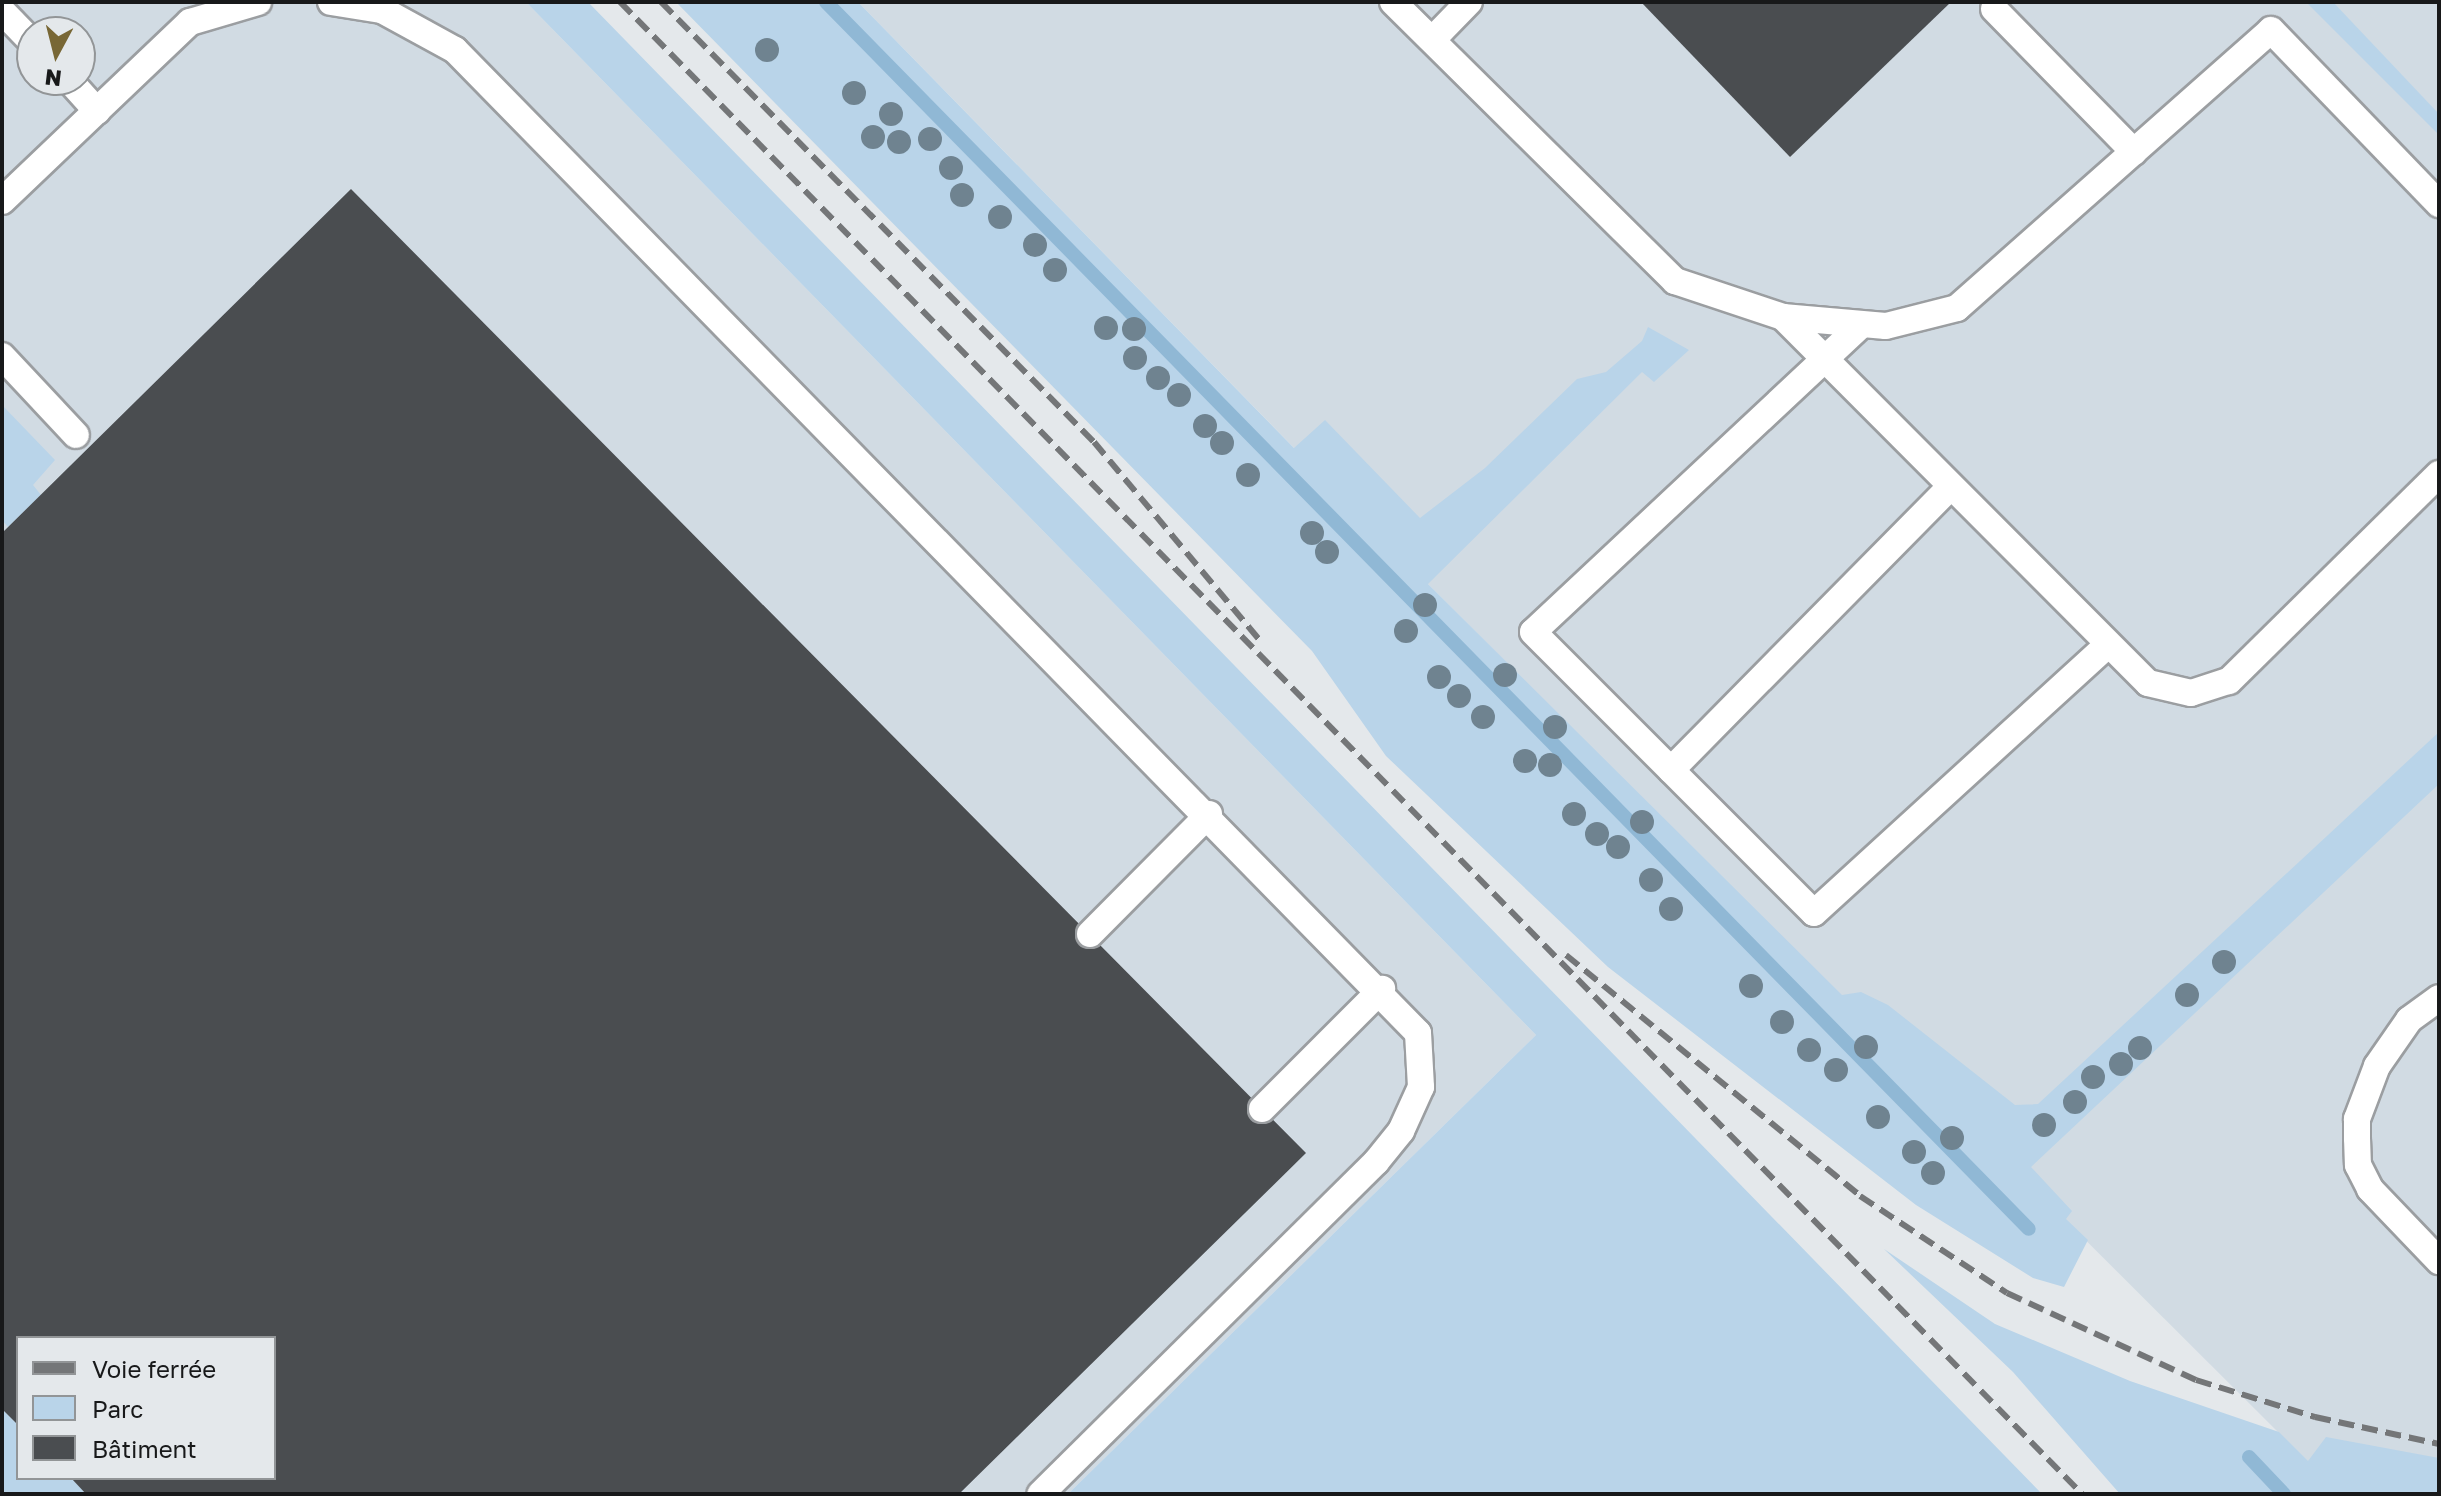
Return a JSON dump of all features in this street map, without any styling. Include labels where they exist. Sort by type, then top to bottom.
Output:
[{"type":"lane","points":[[2,201],[190,22],[258,2]]},
{"type":"lane","points":[[331,2],[382,10],[455,50],[1407,1015],[1424,1055],[1421,1087],[1401,1131],[1352,1188],[1040,1494]]},
{"type":"lane","points":[[1393,2],[1675,281],[1783,317],[1859,327],[1957,308],[2271,30],[2439,204]]},
{"type":"lane","points":[[1432,40],[1469,2]]},
{"type":"lane","points":[[1994,9],[2134,152]]},
{"type":"lane","points":[[2,11],[16,25]]},
{"type":"lane","points":[[83,96],[97,111]]},
{"type":"lane","points":[[1783,317],[2105,647],[2148,683],[2207,692],[2229,681],[2439,474]]},
{"type":"lane","points":[[1859,327],[1821,357],[1533,632],[1814,913],[2105,647]]},
{"type":"lane","points":[[2,356],[76,435]]},
{"type":"lane","points":[[1671,770],[1949,488]]},
{"type":"lane","points":[[1090,934],[1209,814]]},
{"type":"lane","points":[[1262,1109],[1382,989]]},
{"type":"lane","points":[[2439,998],[2409,1020],[2377,1066],[2357,1119],[2357,1138],[2358,1165],[2370,1189],[2439,1261]]},
{"type":"shaded area","points":[[2,2],[526,2],[1536,1035],[1068,1494],[2,1494]]},
{"type":"shaded area","points":[[858,2],[2439,2],[2439,1494],[2340,1494],[1396,552]]},
{"type":"green space","points":[[526,2],[588,2],[2042,1494],[1068,1494],[1536,1035]]},
{"type":"green space","points":[[676,2],[858,2],[1294,448],[1325,420],[1420,518],[1485,468],[1577,379],[1606,372],[1642,341],[1648,327],[1689,350],[1654,382],[1642,372],[1428,584],[1842,995],[1861,992],[1888,1005],[2015,1105],[2038,1104],[2439,732],[2439,784],[2031,1167],[2072,1211],[2066,1219],[2088,1240],[2064,1287],[2033,1278],[1916,1205],[1608,967],[1386,756],[1312,651]]},
{"type":"green space","points":[[2306,2],[2333,2],[2439,114],[2439,135]]},
{"type":"green space","points":[[2,405],[55,460],[33,485],[41,495],[8,527],[2,520]]},
{"type":"green space","points":[[1884,1249],[1995,1324],[2130,1381],[2279,1432],[2308,1461],[2326,1437],[2439,1458],[2439,1494],[2120,1494],[2013,1372]]},
{"type":"green space","points":[[2,1409],[16,1423],[16,1480],[73,1480],[86,1494],[2,1494]]},
{"type":"building","points":[[1641,2],[1951,2],[1790,157]]},
{"type":"building","points":[[351,189],[1306,1153],[959,1494],[86,1494],[73,1480],[276,1480],[276,1336],[16,1336],[16,1423],[2,1409],[2,533]]},
{"type":"waterway","points":[[826,2],[2029,1229]]},
{"type":"waterway","points":[[2249,1457],[2284,1494]]},
{"type":"railway","points":[[620,2],[2082,1494]]},
{"type":"railway","points":[[661,2],[1094,442],[1262,643]]},
{"type":"railway","points":[[1566,955],[1860,1196],[2007,1293],[2196,1380],[2315,1417],[2439,1444]]}]
